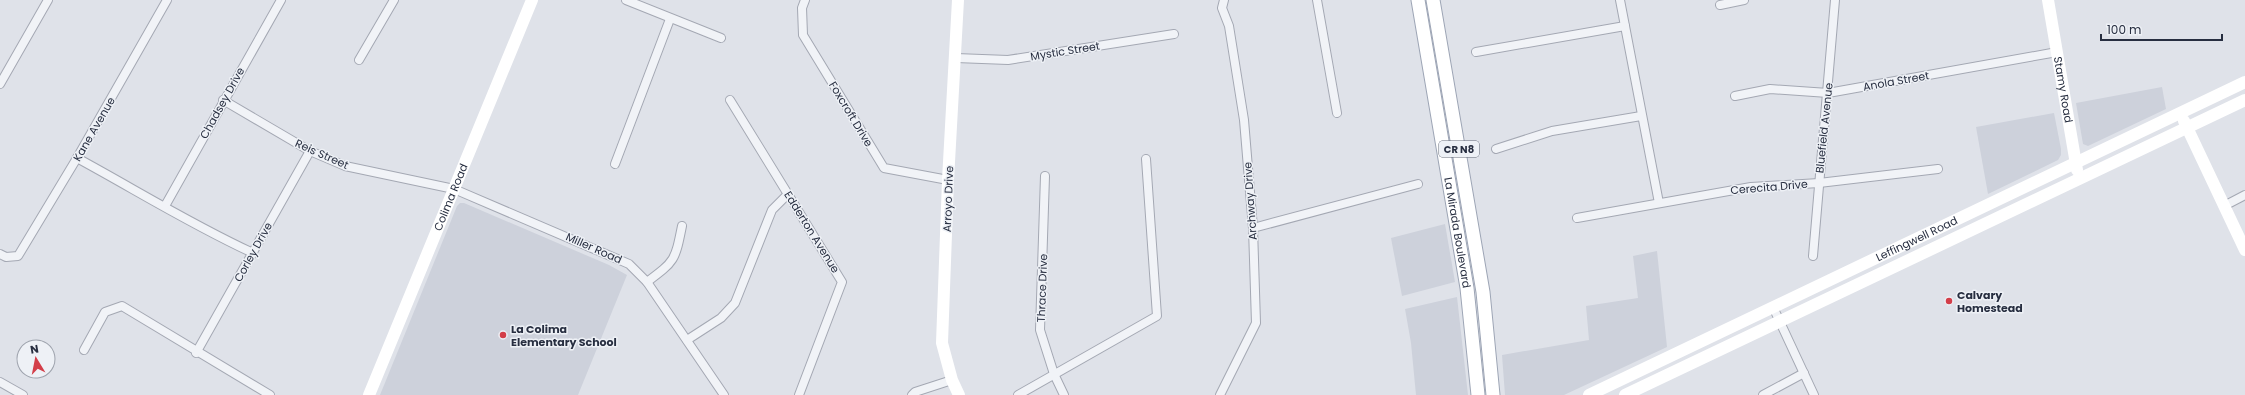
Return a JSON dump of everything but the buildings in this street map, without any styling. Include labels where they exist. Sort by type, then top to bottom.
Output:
[{"type":"main road","name":"Colima Road","points":[[369,395],[532,0]]},
{"type":"main road","name":"Arroyo Drive","points":[[958,0],[956,58],[948,180],[942,343],[952,380],[959,395]]},
{"type":"main road","name":"La Mirada Boulevard","points":[[1418,0],[1467,288],[1478,395]]},
{"type":"main road","name":"La Mirada Boulevard","points":[[1433,0],[1483,292],[1493,395]]},
{"type":"main road","name":"Stamy Road","points":[[2048,0],[2079,179]]},
{"type":"main road","name":"Leffingwell Road","points":[[1589,395],[2245,82]]},
{"type":"main road","name":"Leffingwell Road","points":[[1625,395],[2245,100]]},
{"type":"main road","points":[[2180,113],[2245,250]]},
{"type":"street","points":[[0,84],[48,0]]},
{"type":"street","name":"Kane Avenue","points":[[0,254],[6,257],[18,256],[77,158],[167,0]]},
{"type":"street","name":"Chadsey Drive","points":[[165,206],[223,100],[281,0]]},
{"type":"street","points":[[359,60],[394,0]]},
{"type":"street","points":[[626,0],[670,19],[721,38]]},
{"type":"street","name":"Foxcroft Drive","points":[[805,0],[802,8],[803,35],[884,168],[948,180]]},
{"type":"street","name":"Archway Drive","points":[[1220,395],[1256,323],[1253,228],[1244,120],[1229,26],[1222,8],[1224,0]]},
{"type":"street","points":[[1317,0],[1336,113]]},
{"type":"street","points":[[1620,0],[1641,116],[1659,202]]},
{"type":"street","points":[[1720,5],[1744,0]]},
{"type":"street","name":"Bluefield Avenue","points":[[1812,256],[1836,0]]},
{"type":"street","points":[[615,164],[670,19]]},
{"type":"street","points":[[1476,52],[1624,26]]},
{"type":"street","name":"Mystic Street","points":[[956,58],[1008,60],[1174,34]]},
{"type":"street","name":"Anola Street","points":[[1735,96],[1770,89],[1828,93],[2057,52]]},
{"type":"street","name":"Reis Street","points":[[223,100],[310,151],[345,166],[454,189]]},
{"type":"street","name":"Edderton Avenue","points":[[730,100],[842,282],[799,395]]},
{"type":"street","points":[[1496,149],[1552,131],[1641,116]]},
{"type":"street","name":"Corley Drive","points":[[196,353],[310,151]]},
{"type":"street","points":[[77,158],[165,206],[207,232],[252,253]]},
{"type":"street","points":[[1018,395],[1157,316],[1146,159]]},
{"type":"street","name":"Cerecita Drive","points":[[1577,218],[1659,202],[1751,187],[1819,183],[1938,169]]},
{"type":"street","name":"Thrace Drive","points":[[1045,176],[1040,330],[1054,374],[1064,395]]},
{"type":"street","points":[[1253,228],[1418,184]]},
{"type":"street","name":"Miller Road","points":[[454,189],[629,264],[647,282],[724,395]]},
{"type":"street","points":[[687,340],[721,318],[735,303],[772,210],[788,194]]},
{"type":"street","points":[[2224,206],[2245,195]]},
{"type":"street","points":[[647,282],[671,264],[677,251],[682,226]]},
{"type":"street","points":[[84,350],[105,312],[122,306],[196,353],[270,395]]},
{"type":"street","points":[[1773,307],[1814,395]]},
{"type":"street","points":[[1763,395],[1804,373]]},
{"type":"street","points":[[912,395],[915,392],[952,380]]},
{"type":"street","points":[[0,382],[23,395]]},
{"type":"shaded area","points":[[2162,87],[2166,109],[2088,146],[2083,144],[2076,103]]},
{"type":"shaded area","points":[[2054,113],[2061,149],[2061,155],[2058,160],[1988,194],[1976,127]]},
{"type":"shaded area","name":"La Colima Elementary School","points":[[460,203],[464,203],[609,265],[627,275],[578,395],[380,395],[457,206]]},
{"type":"shaded area","points":[[1445,224],[1455,282],[1402,296],[1391,238]]},
{"type":"shaded area","points":[[1657,251],[1667,347],[1564,395],[1505,395],[1502,355],[1589,340],[1586,306],[1638,298],[1633,256]]},
{"type":"shaded area","points":[[1457,297],[1468,395],[1416,395],[1411,343],[1405,309]]},
{"type":"place","name":"Calvary Homestead","points":[[1949,301]]},
{"type":"place","name":"La Colima Elementary School","points":[[503,335]]}]
